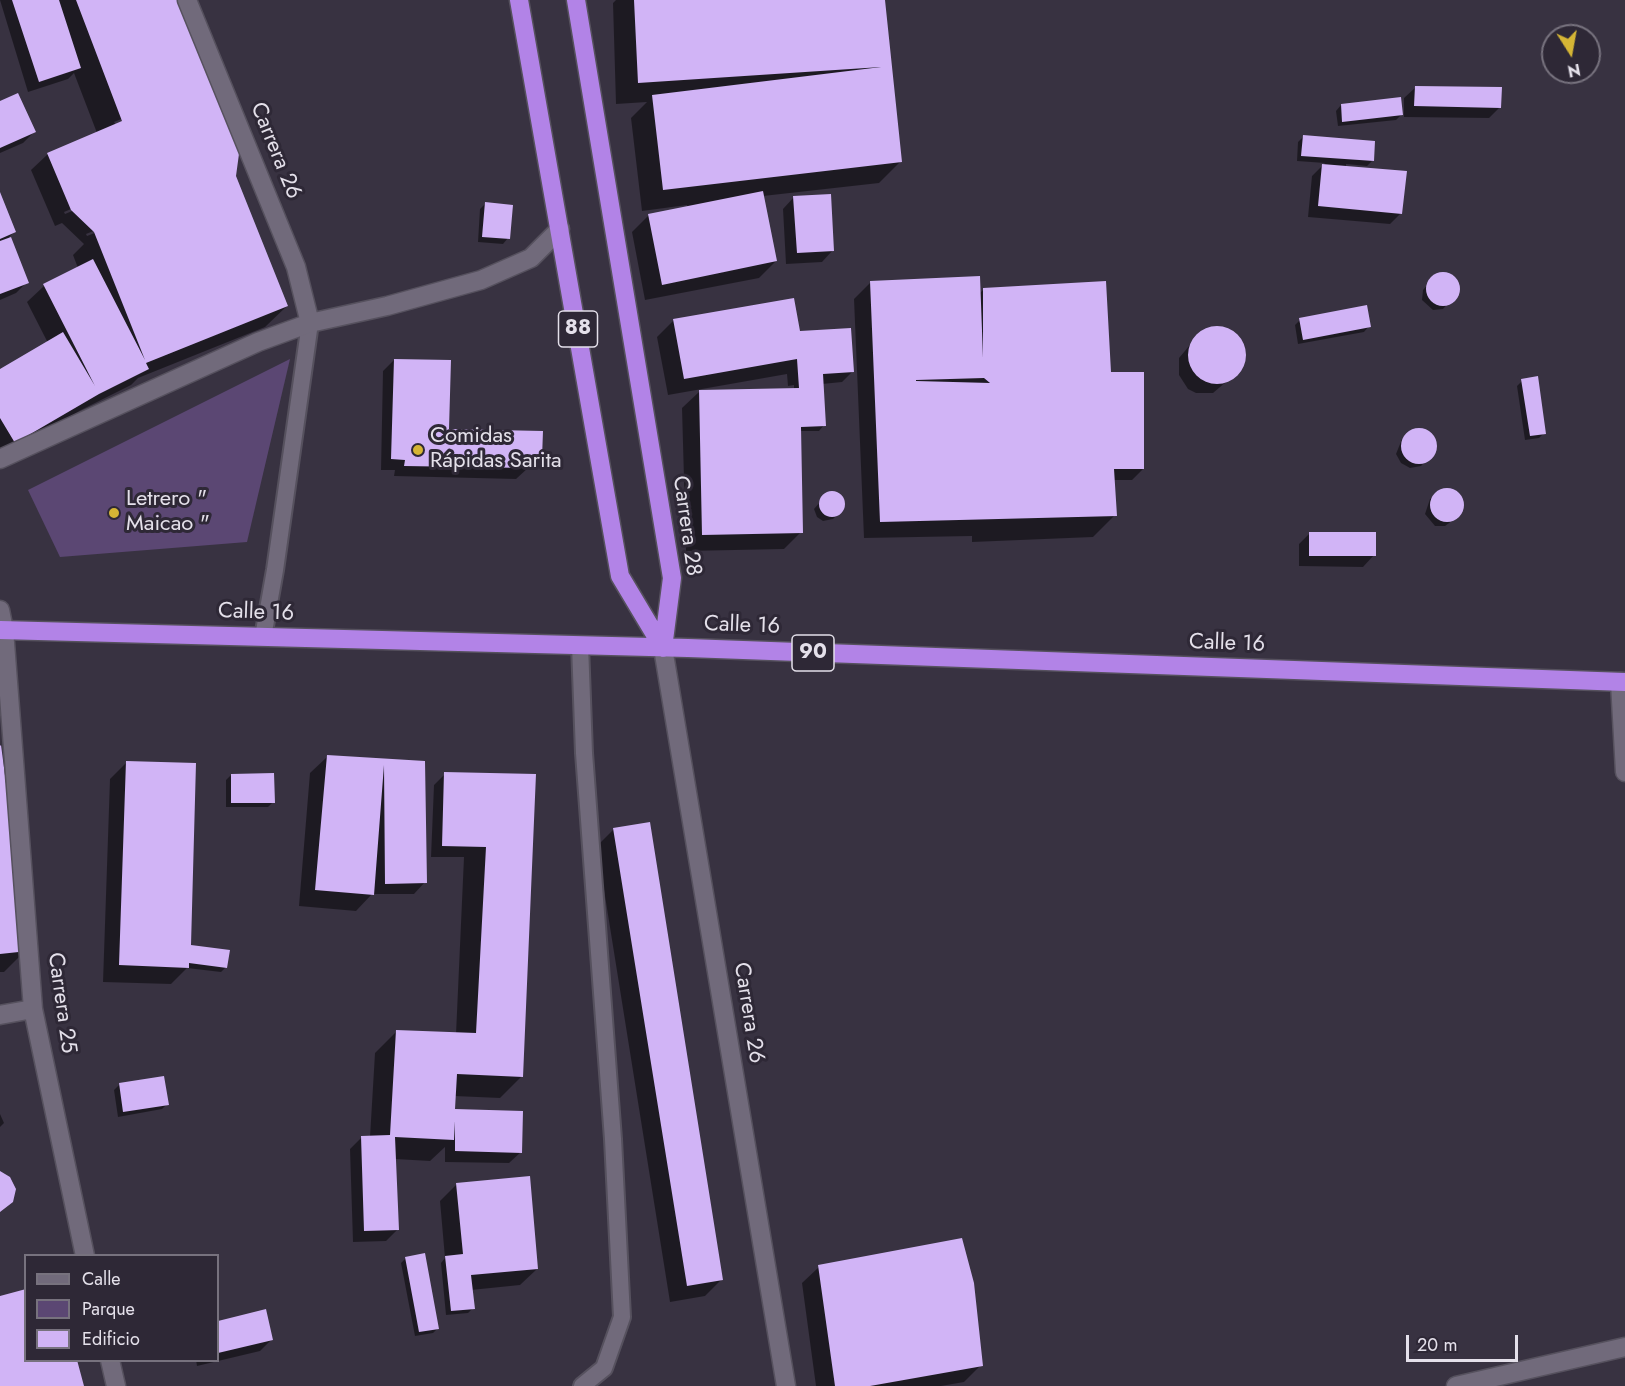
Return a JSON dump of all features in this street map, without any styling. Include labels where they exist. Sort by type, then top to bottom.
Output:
[{"type":"highway","name":"88","points":[[519,0],[620,576],[663,648]]},
{"type":"highway","name":"Carrera 28","points":[[576,0],[672,578],[663,648]]},
{"type":"highway","name":"Calle 16","points":[[2,630],[580,645],[1622,682]]},
{"type":"street","name":"Carrera 26","points":[[187,0],[296,267],[310,323]]},
{"type":"street","points":[[0,459],[258,342],[310,323],[387,306],[481,280],[531,258],[560,229]]},
{"type":"street","name":"Carrera 25","points":[[0,610],[33,1009],[85,1254]]},
{"type":"street","name":"Carrera 26","points":[[663,648],[786,1386]]},
{"type":"street","points":[[1622,682],[1625,772]]},
{"type":"street","points":[[0,1015],[33,1009]]},
{"type":"street","points":[[1456,1386],[1625,1347]]},
{"type":"street","points":[[110,1362],[116,1386]]},
{"type":"lane","points":[[263,637],[275,570],[310,323]]},
{"type":"lane","points":[[580,645],[584,753],[612,1127],[622,1317],[604,1368],[582,1386]]},
{"type":"green space","points":[[290,359],[247,542],[60,557],[28,490]]},
{"type":"building","points":[[12,0],[59,0],[81,68],[39,82]]},
{"type":"building","points":[[76,0],[185,0],[241,139],[236,176],[288,306],[146,363],[149,369],[99,394],[15,443],[0,418],[0,369],[63,332],[95,386],[43,284],[93,259],[145,360],[94,232],[71,210],[47,153],[122,121]]},
{"type":"building","points":[[634,0],[885,0],[902,162],[663,190],[652,95],[881,67],[638,83]]},
{"type":"building","points":[[1415,86],[1502,87],[1501,108],[1414,106]]},
{"type":"building","points":[[18,93],[36,132],[0,148],[0,101]]},
{"type":"building","points":[[1401,97],[1403,115],[1342,122],[1341,104]]},
{"type":"building","points":[[1303,135],[1375,141],[1374,161],[1301,156]]},
{"type":"building","points":[[1322,164],[1407,171],[1402,214],[1318,206]]},
{"type":"building","points":[[763,191],[777,261],[662,285],[648,214]]},
{"type":"building","points":[[0,192],[16,232],[0,239]]},
{"type":"building","points":[[831,194],[834,251],[797,253],[793,196]]},
{"type":"building","points":[[485,202],[513,205],[510,239],[482,237]]},
{"type":"building","points":[[11,237],[29,283],[0,294],[0,241]]},
{"type":"building","points":[[1443,272],[1455,277],[1460,289],[1455,301],[1443,306],[1431,301],[1426,289],[1431,277]]},
{"type":"building","points":[[980,276],[983,358],[983,288],[1106,281],[1111,372],[1144,372],[1144,469],[1114,469],[1117,516],[880,522],[870,281]],"holes":[[[984,378],[990,383],[916,381],[916,380]]]},
{"type":"building","points":[[794,298],[800,331],[851,328],[854,372],[823,374],[826,426],[801,427],[803,533],[702,535],[699,390],[799,388],[797,359],[684,379],[673,319]]},
{"type":"building","points":[[1367,305],[1371,327],[1303,340],[1299,318]]},
{"type":"building","points":[[1217,326],[1233,331],[1241,339],[1246,355],[1241,371],[1233,379],[1217,384],[1201,379],[1193,371],[1188,355],[1193,339],[1201,331]]},
{"type":"building","points":[[394,359],[451,360],[449,429],[543,431],[542,458],[528,468],[404,466],[405,460],[391,459]]},
{"type":"building","points":[[1538,376],[1546,434],[1530,436],[1521,379]]},
{"type":"building","points":[[1419,428],[1432,433],[1437,446],[1432,459],[1419,464],[1406,459],[1401,446],[1406,433]]},
{"type":"building","points":[[1447,488],[1459,493],[1464,505],[1459,517],[1447,522],[1435,517],[1430,505],[1435,493]]},
{"type":"building","points":[[832,491],[841,495],[845,504],[841,513],[832,517],[823,513],[819,504],[823,495]]},
{"type":"building","points":[[1309,532],[1376,532],[1376,556],[1309,556]]},
{"type":"building","points":[[0,746],[28,951],[0,954]]},
{"type":"building","points":[[327,755],[425,761],[427,883],[385,884],[384,765],[374,895],[315,890]]},
{"type":"building","points":[[126,761],[196,763],[191,945],[230,950],[227,968],[189,963],[189,968],[119,965]]},
{"type":"building","points":[[444,772],[536,774],[523,1077],[457,1074],[455,1109],[523,1111],[522,1153],[455,1151],[455,1121],[454,1140],[395,1137],[399,1230],[364,1231],[361,1136],[390,1135],[396,1030],[476,1033],[486,847],[442,846]]},
{"type":"building","points":[[274,773],[275,803],[231,803],[231,774]]},
{"type":"building","points":[[650,822],[723,1280],[687,1286],[613,828]]},
{"type":"building","points":[[164,1076],[169,1105],[123,1112],[119,1083]]},
{"type":"building","points":[[0,1171],[10,1177],[16,1189],[13,1202],[0,1212]]},
{"type":"building","points":[[530,1176],[538,1269],[471,1275],[475,1309],[451,1311],[445,1256],[463,1254],[456,1183]]},
{"type":"building","points":[[962,1238],[974,1283],[983,1366],[870,1386],[835,1386],[818,1265]]},
{"type":"building","points":[[425,1253],[439,1329],[419,1332],[405,1257]]},
{"type":"building","points":[[24,1290],[24,1362],[78,1362],[84,1386],[0,1386],[0,1296]]},
{"type":"building","points":[[266,1309],[273,1340],[219,1353],[219,1321]]},
{"type":"place","name":"Comidas Rápidas Sarita","points":[[418,450]]},
{"type":"place","name":"Letrero \" Maicao \"","points":[[114,513]]}]
